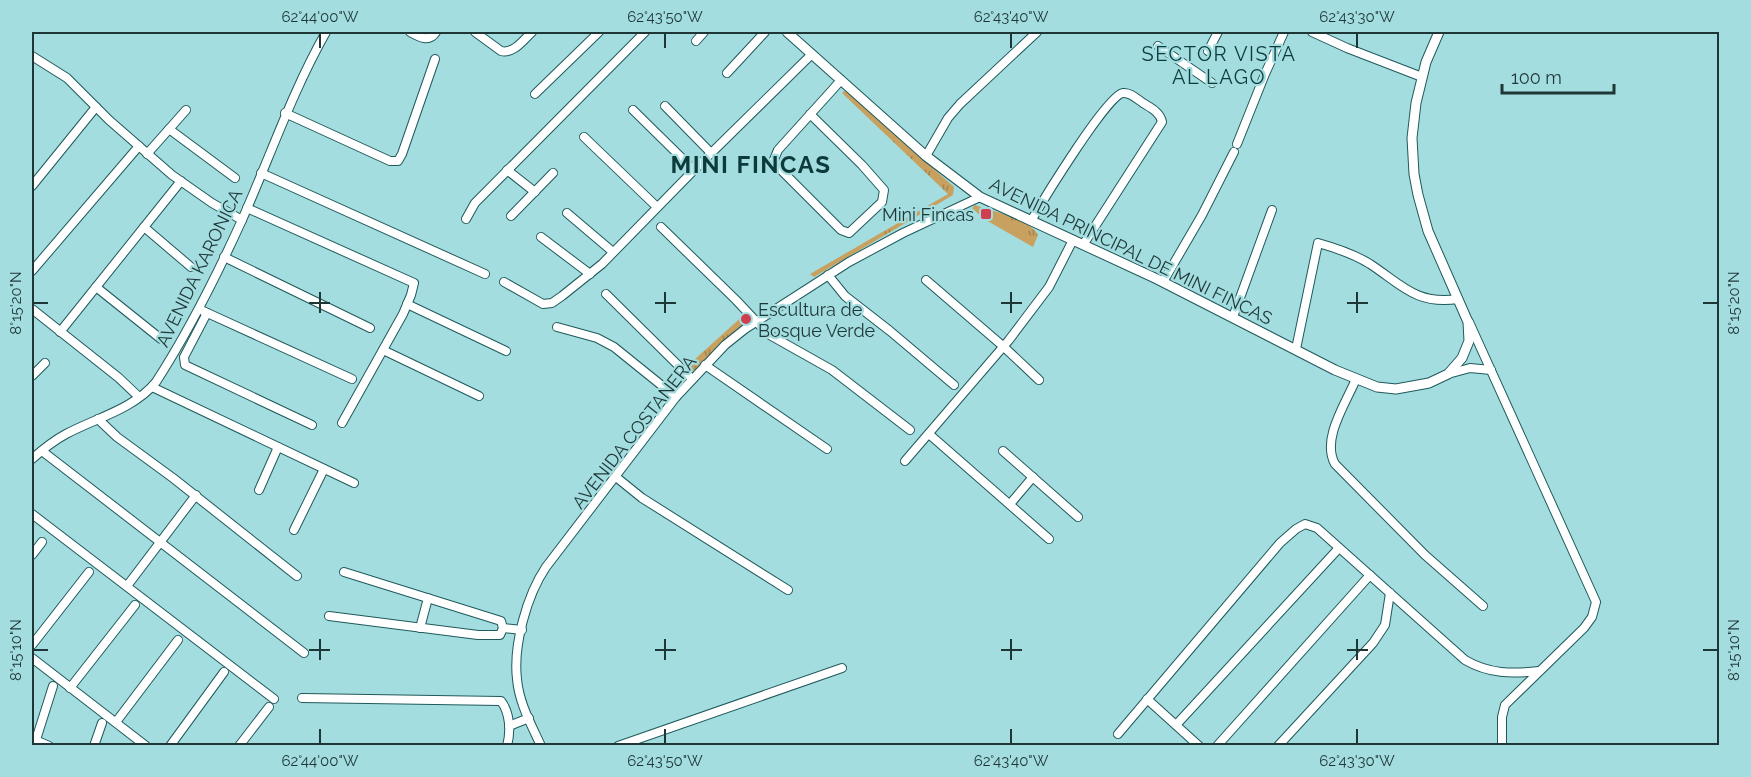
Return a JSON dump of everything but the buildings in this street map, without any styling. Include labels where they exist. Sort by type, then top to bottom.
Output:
[{"type":"street","name":"AVENIDA KARONICA","points":[[32,459],[66,434],[140,398],[152,387],[168,364],[199,309],[242,220],[285,113],[326,32]]},
{"type":"street","points":[[410,32],[424,39],[431,38],[436,32]]},
{"type":"street","points":[[475,32],[501,51],[506,52],[513,50],[532,32]]},
{"type":"street","points":[[535,94],[599,32]]},
{"type":"street","points":[[466,219],[475,203],[645,32]]},
{"type":"street","points":[[696,41],[704,32]]},
{"type":"street","points":[[727,73],[765,32]]},
{"type":"street","name":"AVENIDA PRINCIPAL DE MINI FINCAS","points":[[787,32],[926,156],[980,196],[1163,282],[1356,379],[1377,387],[1396,389],[1429,384],[1448,375]]},
{"type":"street","points":[[926,156],[960,104],[1037,32]]},
{"type":"street","points":[[1208,51],[1218,32]]},
{"type":"street","points":[[1163,282],[1212,196],[1284,32]]},
{"type":"street","points":[[1312,32],[1422,77]]},
{"type":"street","points":[[1439,32],[1430,49],[1422,77],[1413,126],[1416,185],[1428,231],[1596,602],[1592,617],[1584,628],[1505,705],[1502,717],[1502,746]]},
{"type":"street","points":[[1158,46],[1212,83]]},
{"type":"street","points":[[504,282],[539,303],[548,304],[562,296],[613,252],[812,54]]},
{"type":"street","points":[[32,56],[67,78],[147,154],[181,181],[212,203],[242,220]]},
{"type":"street","points":[[285,113],[390,161],[398,161],[435,59]]},
{"type":"street","points":[[810,114],[884,190],[882,202],[849,233],[842,230],[773,162],[778,150],[810,114],[841,80]]},
{"type":"street","points":[[1031,221],[1061,171],[1104,111],[1118,95],[1130,94],[1158,113],[1162,122],[1083,245]]},
{"type":"street","points":[[665,106],[711,153]]},
{"type":"street","points":[[32,186],[96,107]]},
{"type":"street","points":[[147,154],[186,110]]},
{"type":"street","points":[[633,110],[694,170]]},
{"type":"street","points":[[169,129],[235,178]]},
{"type":"street","points":[[584,137],[657,207]]},
{"type":"street","points":[[32,271],[139,146]]},
{"type":"street","points":[[507,170],[535,192]]},
{"type":"street","points":[[261,172],[485,274]]},
{"type":"street","points":[[511,216],[553,173]]},
{"type":"street","points":[[60,333],[181,181]]},
{"type":"street","name":"AVENIDA COSTANERA","points":[[541,746],[528,718],[517,679],[517,655],[529,599],[539,577],[676,398],[725,345],[756,321],[828,275],[903,232],[980,196]]},
{"type":"street","points":[[247,208],[412,282],[414,286],[383,350],[342,423]]},
{"type":"street","points":[[1233,317],[1272,210]]},
{"type":"street","points":[[567,213],[613,252]]},
{"type":"street","points":[[144,227],[191,267]]},
{"type":"street","points":[[661,227],[775,339],[832,370],[910,430]]},
{"type":"street","points":[[541,237],[590,274]]},
{"type":"street","points":[[905,461],[1004,347],[1053,281],[1073,240]]},
{"type":"street","points":[[1296,350],[1318,243],[1350,254],[1369,264],[1404,290],[1420,297],[1439,301],[1458,299]]},
{"type":"street","points":[[224,257],[370,328]]},
{"type":"street","points":[[828,275],[845,296],[891,331],[954,385]]},
{"type":"street","points":[[926,280],[1039,380]]},
{"type":"street","points":[[96,287],[161,339]]},
{"type":"street","points":[[606,294],[692,379]]},
{"type":"street","points":[[407,304],[506,351]]},
{"type":"street","points":[[32,309],[119,378],[140,398]]},
{"type":"street","points":[[199,309],[352,379]]},
{"type":"street","points":[[207,313],[184,357],[185,365],[312,425]]},
{"type":"street","points":[[1448,375],[1462,358],[1467,347],[1468,322]]},
{"type":"street","points":[[557,327],[597,338],[609,344],[676,398]]},
{"type":"street","points":[[383,350],[479,396]]},
{"type":"street","points":[[32,376],[45,363]]},
{"type":"street","points":[[705,366],[826,449]]},
{"type":"street","points":[[1448,375],[1470,368],[1491,370]]},
{"type":"street","points":[[1356,379],[1332,436],[1330,452],[1335,464],[1425,555],[1483,606]]},
{"type":"street","points":[[152,387],[354,483]]},
{"type":"street","points":[[98,419],[117,437],[196,495],[297,576]]},
{"type":"street","points":[[929,434],[1049,539]]},
{"type":"street","points":[[259,490],[278,447]]},
{"type":"street","points":[[42,451],[304,653]]},
{"type":"street","points":[[1003,451],[1078,517]]},
{"type":"street","points":[[294,530],[324,469]]},
{"type":"street","points":[[616,477],[642,498],[788,590]]},
{"type":"street","points":[[1010,504],[1033,477]]},
{"type":"street","points":[[127,586],[196,495]]},
{"type":"street","points":[[32,514],[274,699]]},
{"type":"street","points":[[1118,734],[1290,534],[1301,526],[1309,524],[1317,528],[1457,654],[1476,667],[1510,673],[1539,670]]},
{"type":"street","points":[[32,555],[42,542]]},
{"type":"street","points":[[1176,725],[1339,548]]},
{"type":"street","points":[[32,645],[89,572]]},
{"type":"street","points":[[329,616],[497,636],[502,633],[501,621],[344,572]]},
{"type":"street","points":[[1217,746],[1370,575]]},
{"type":"street","points":[[1278,746],[1373,643],[1385,625],[1390,593]]},
{"type":"street","points":[[420,628],[428,598]]},
{"type":"street","points":[[70,688],[135,605]]},
{"type":"street","points":[[503,627],[522,630]]},
{"type":"street","points":[[116,722],[178,640]]},
{"type":"street","points":[[32,658],[146,746]]},
{"type":"street","points":[[618,746],[842,668]]},
{"type":"street","points":[[170,746],[224,672]]},
{"type":"street","points":[[49,746],[34,742],[53,686]]},
{"type":"street","points":[[302,698],[501,701],[507,711],[509,726],[507,746]]},
{"type":"street","points":[[1147,699],[1199,746]]},
{"type":"street","points":[[239,746],[269,707]]},
{"type":"street","points":[[509,726],[528,718]]},
{"type":"street","points":[[94,746],[102,723]]},
{"type":"green space","points":[[846,90],[954,187],[953,195],[814,277],[810,274],[948,194],[842,93]]},
{"type":"green space","points":[[975,205],[1010,216],[1034,229],[1038,235],[1033,247],[984,219],[972,208]]},
{"type":"green space","points":[[746,313],[752,319],[690,374],[684,369]]},
{"type":"place","name":"Mini Fincas","points":[[986,214]]},
{"type":"place","name":"Escultura de Bosque Verde","points":[[746,319]]},
{"type":"district","name":"SECTOR VISTA AL LAGO","points":[[1219,66]]},
{"type":"district","name":"MINI FINCAS","points":[[751,164]]}]
